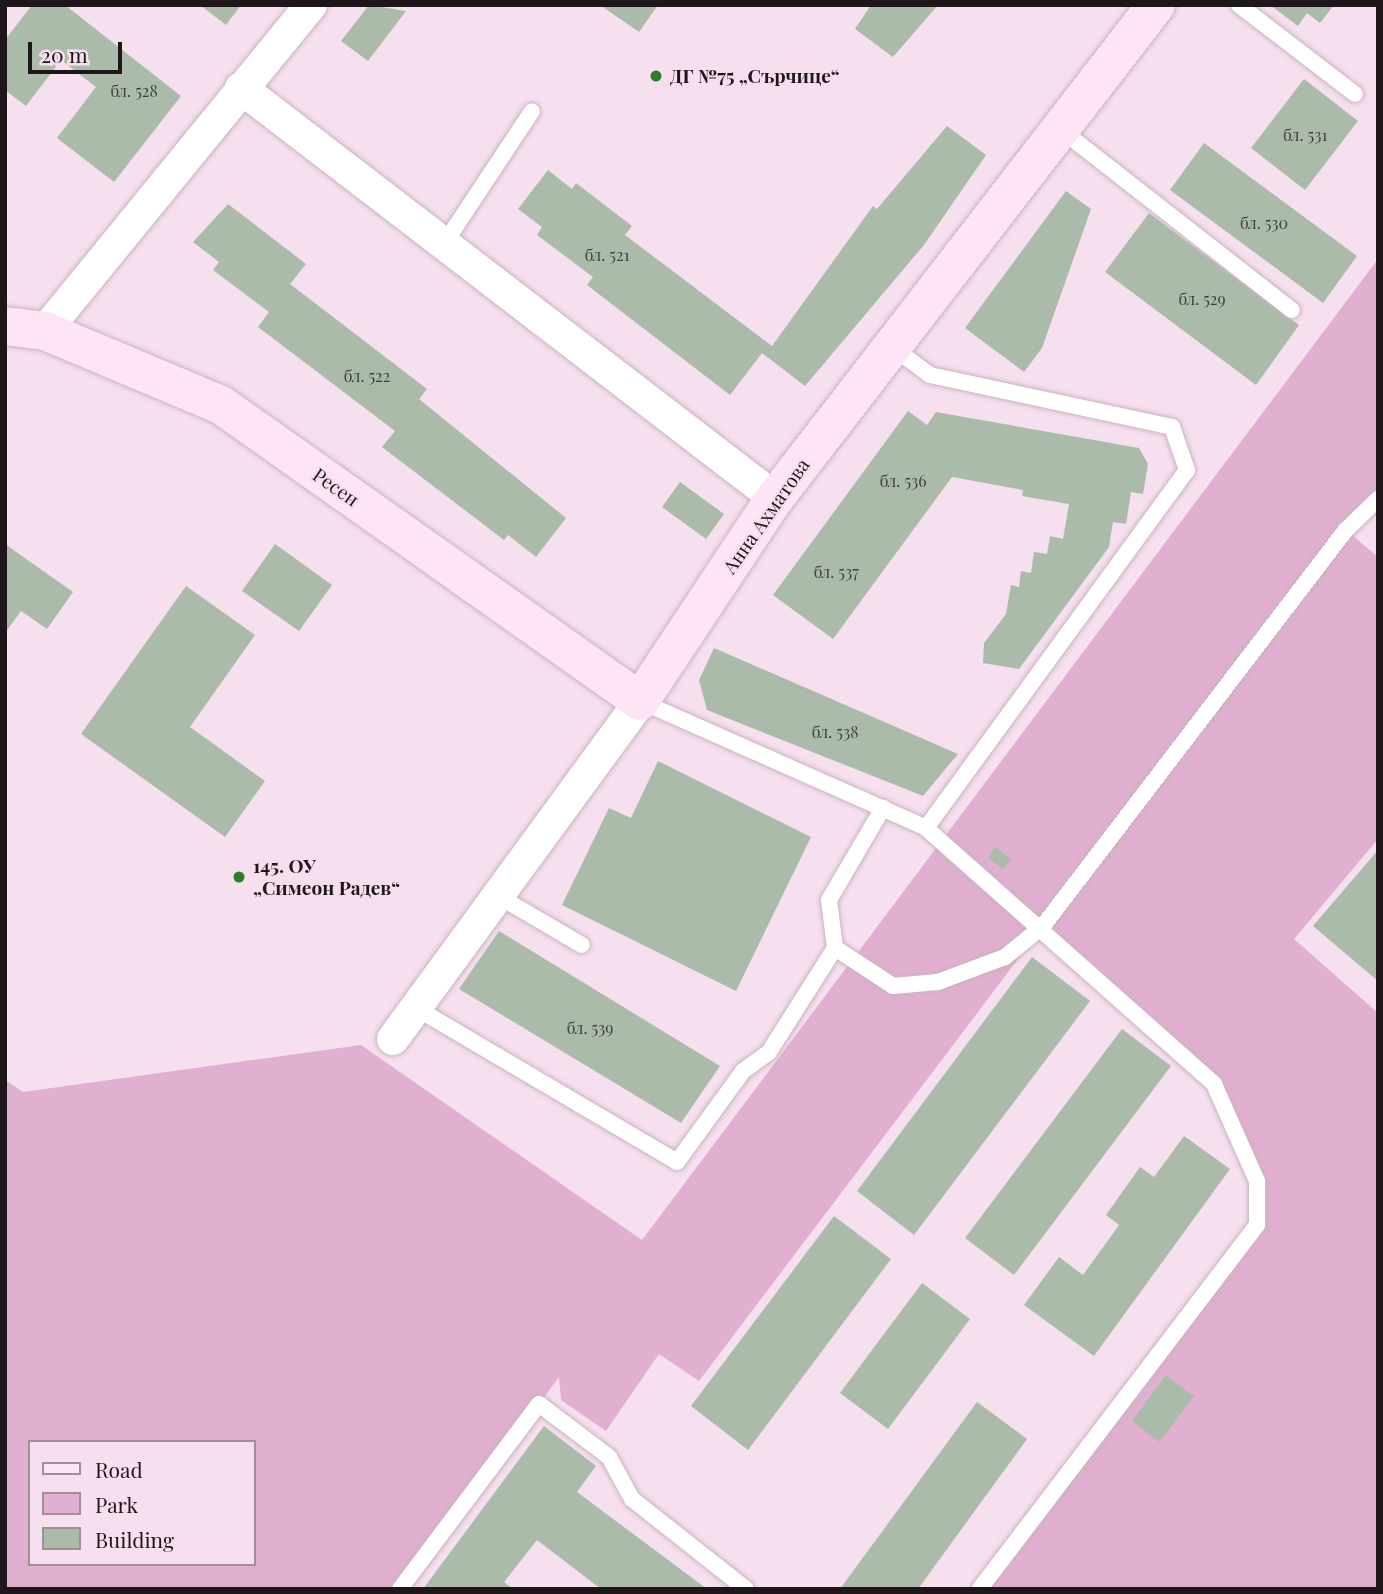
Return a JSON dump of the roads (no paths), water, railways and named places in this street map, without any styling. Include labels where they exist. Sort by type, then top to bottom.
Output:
[{"type":"street","points":[[45,331],[311,5]]},
{"type":"street","name":"Анна Ахматова","points":[[393,1039],[640,701],[775,498],[1156,5]]},
{"type":"street","points":[[241,88],[775,498]]},
{"type":"street","name":"Ресен","points":[[5,326],[45,331],[221,405],[640,701]]},
{"type":"lane","points":[[1239,5],[1356,94]]},
{"type":"lane","points":[[444,244],[532,111]]},
{"type":"lane","points":[[1060,129],[1292,310]]},
{"type":"lane","points":[[892,347],[930,375],[1172,427],[1187,470],[926,828]]},
{"type":"lane","points":[[835,948],[893,986],[938,982],[1005,957],[1043,926],[1346,530],[1378,499]]},
{"type":"lane","points":[[640,701],[926,828],[1043,926],[1214,1084],[1257,1181],[1257,1225],[980,1589]]},
{"type":"lane","points":[[416,1008],[677,1162],[743,1071],[769,1052],[835,948],[829,900],[883,808]]},
{"type":"lane","points":[[498,896],[582,945]]},
{"type":"lane","points":[[400,1589],[540,1404],[609,1457],[632,1499],[746,1589]]},
{"type":"place","name":"ДГ №75 „Сърчице“","points":[[656,76]]},
{"type":"place","name":"145. ОУ „Симеон Радев“","points":[[239,877]]}]
